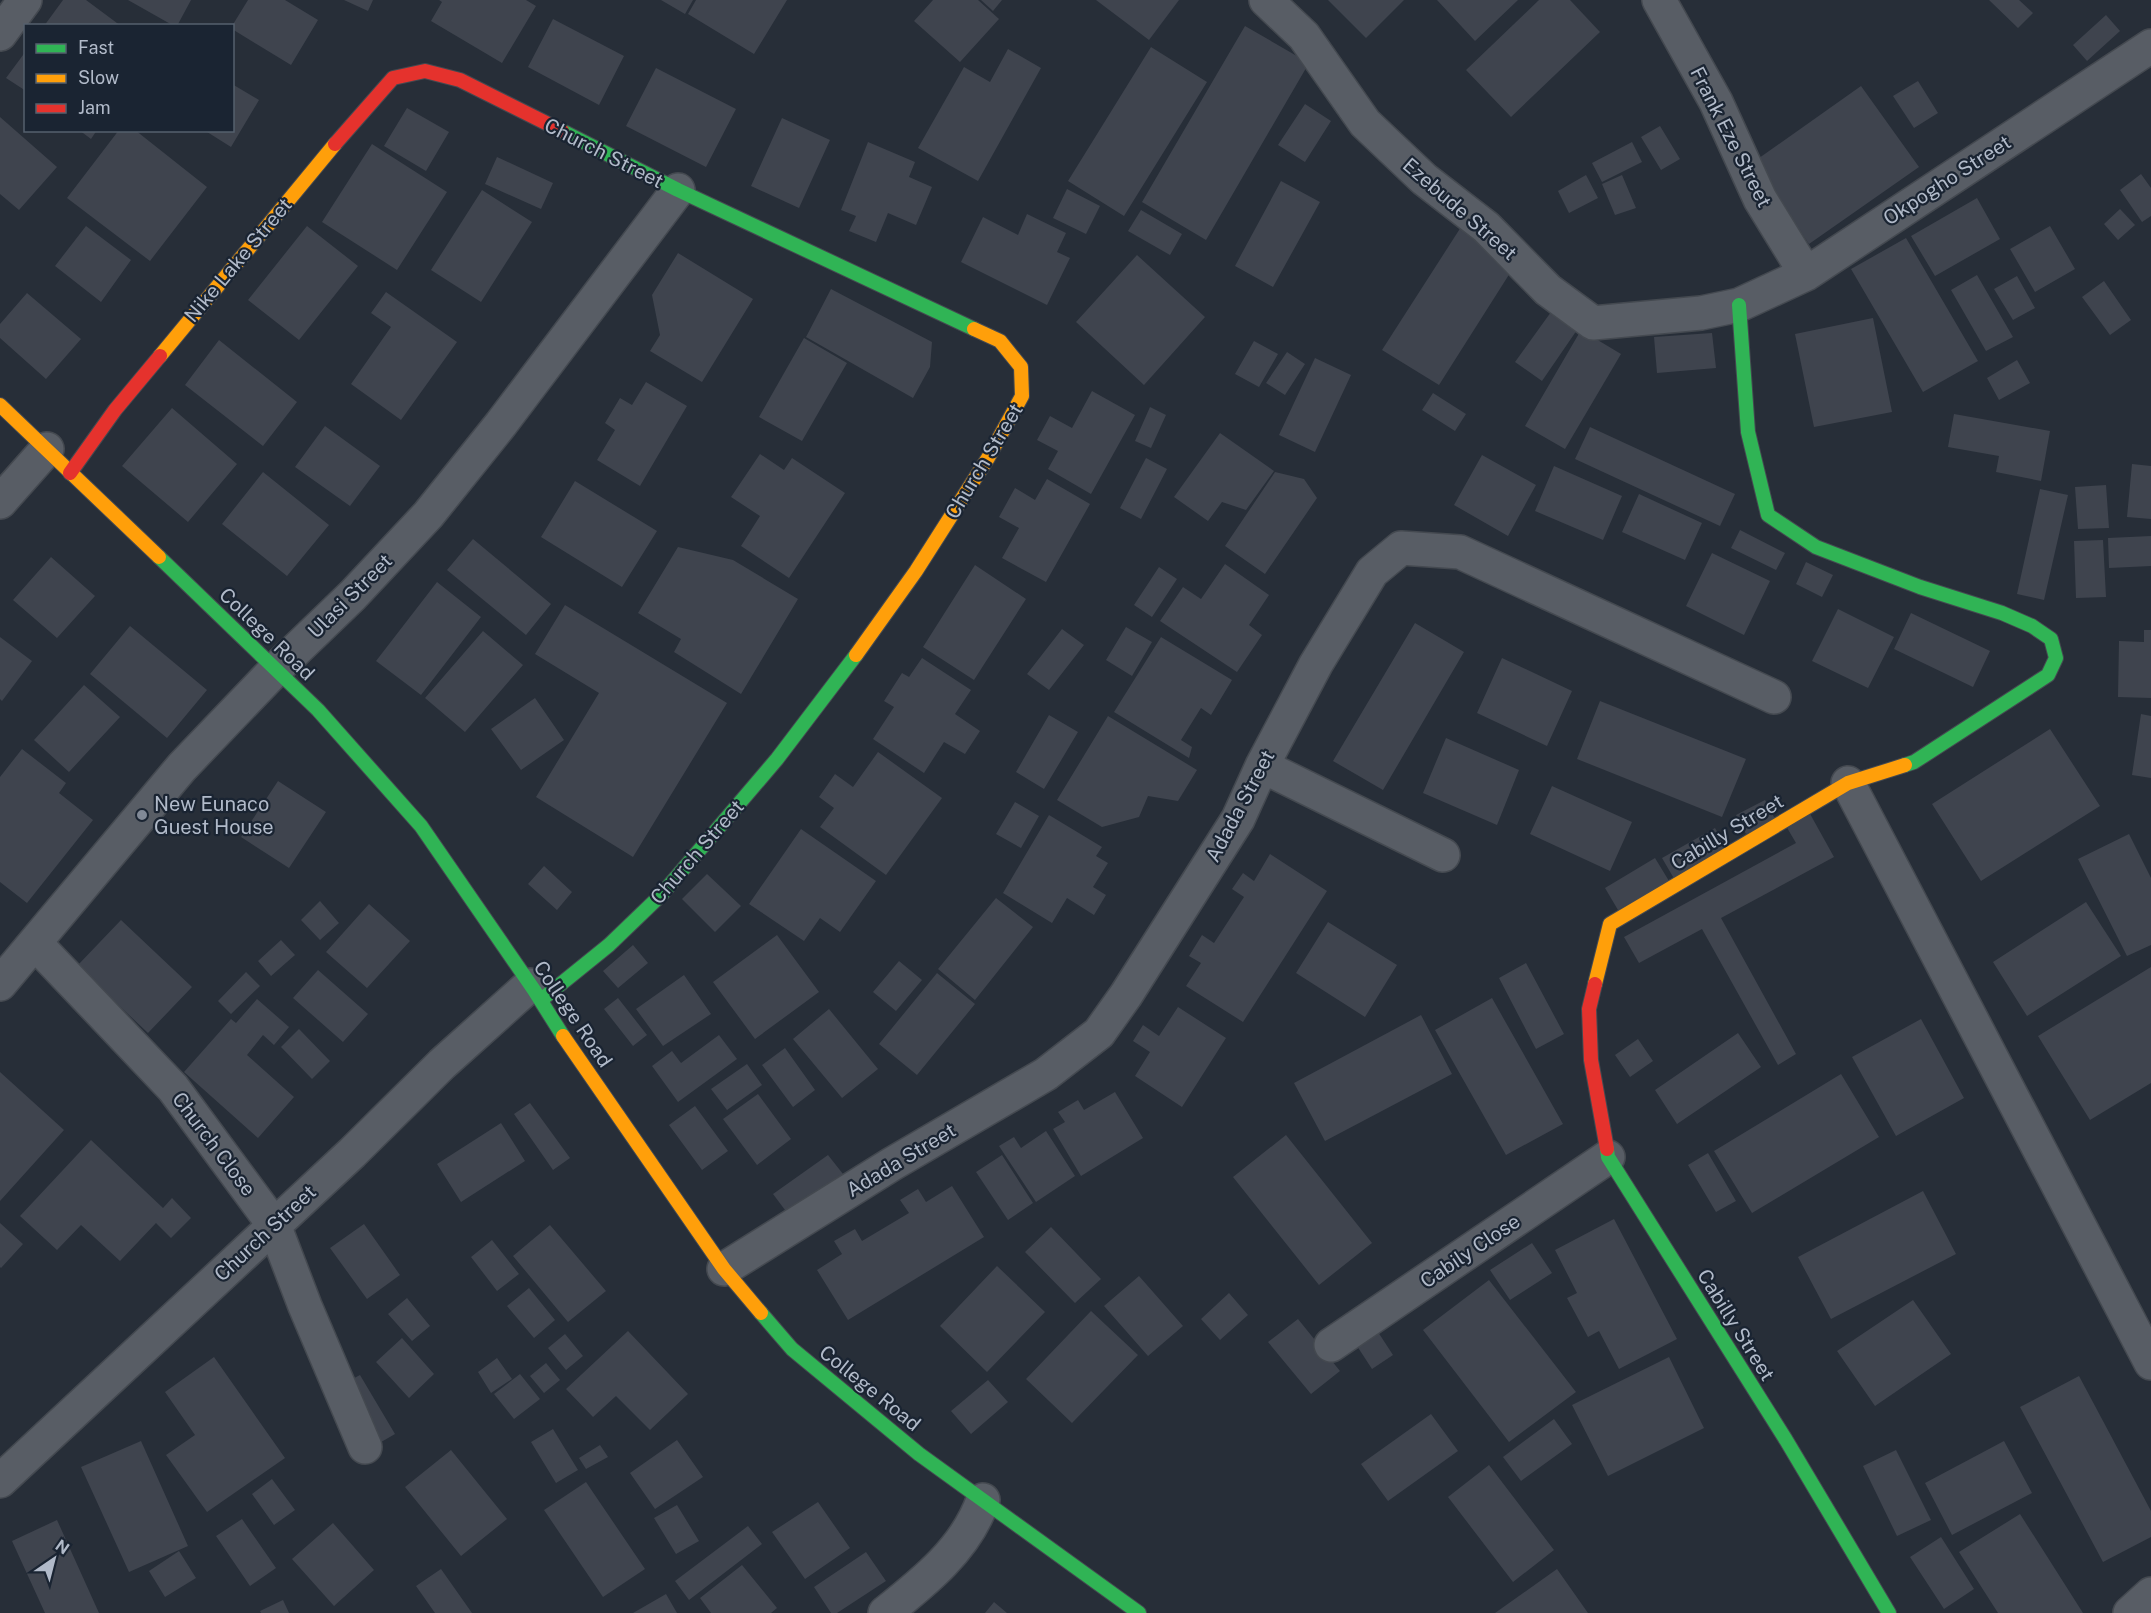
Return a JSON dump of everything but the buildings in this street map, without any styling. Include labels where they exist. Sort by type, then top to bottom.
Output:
[{"type":"street","points":[[0,34],[25,0]]},
{"type":"street","name":"Ezebude Street","points":[[1266,0],[1304,36],[1365,123],[1424,179],[1486,227],[1548,290],[1593,323],[1701,313],[1738,305]]},
{"type":"street","name":"Frank Eze Street","points":[[1659,0],[1716,102],[1760,199],[1806,274]]},
{"type":"street","name":"Okpogho Street","points":[[1738,305],[1806,274],[2151,46]]},
{"type":"street","name":"Church Street","points":[[0,1481],[352,1153],[465,1042],[535,992],[609,945],[662,894],[777,759],[853,659],[916,571],[988,458],[1022,396],[1021,367],[1000,341],[678,190],[460,80],[425,71]]},
{"type":"street","name":"Nike Lake Street","points":[[70,473],[122,401],[365,108],[393,78],[425,71]]},
{"type":"street","name":"Ulasi Street","points":[[0,984],[182,766],[275,670],[353,595],[428,515],[501,424],[678,190]]},
{"type":"street","name":"Cabilly Street","points":[[1738,305],[1748,432],[1768,515],[1816,547],[1920,587],[2002,613],[2032,626],[2050,639],[2056,658],[2048,675],[1914,762],[1848,783],[1610,924],[1589,1009],[1591,1060],[1608,1157],[1786,1440],[1888,1613]]},
{"type":"street","name":"College Road","points":[[0,405],[318,710],[421,826],[535,992],[571,1049],[724,1269],[792,1349],[919,1454],[1139,1613]]},
{"type":"street","points":[[0,502],[47,449]]},
{"type":"street","name":"Adada Street","points":[[724,1269],[892,1164],[1047,1074],[1099,1033],[1126,995],[1238,819],[1262,766],[1316,664],[1372,572],[1401,548],[1460,552],[1774,697]]},
{"type":"street","points":[[1262,766],[1443,855]]},
{"type":"street","points":[[1848,783],[2151,1364]]},
{"type":"street","name":"Church Close","points":[[35,943],[173,1088],[274,1225],[305,1306],[365,1447]]},
{"type":"street","name":"Cabily Close","points":[[1331,1345],[1608,1157]]},
{"type":"street","points":[[885,1613],[939,1568],[975,1521],[982,1500]]},
{"type":"street","points":[[2130,1613],[2151,1594]]},
{"type":"traffic: fast","points":[[562,131],[678,190],[974,329]]},
{"type":"traffic: fast","points":[[1739,305],[1748,432],[1768,515],[1816,547],[1920,587],[2002,613],[2032,626],[2051,639],[2056,658],[2048,675],[1914,762],[1905,765]]},
{"type":"traffic: fast","points":[[159,557],[318,710],[421,826],[563,1036]]},
{"type":"traffic: fast","points":[[541,1000],[609,945],[662,894],[777,759],[856,655]]},
{"type":"traffic: fast","points":[[1607,1149],[1608,1157],[1786,1440],[1889,1613]]},
{"type":"traffic: fast","points":[[761,1313],[792,1349],[919,1454],[1139,1613]]},
{"type":"traffic: slow","points":[[160,356],[335,144]]},
{"type":"traffic: slow","points":[[856,655],[916,571],[988,458],[1022,396],[1021,367],[1000,341],[974,329]]},
{"type":"traffic: slow","points":[[0,405],[159,557]]},
{"type":"traffic: slow","points":[[1595,984],[1610,924],[1848,783],[1905,765]]},
{"type":"traffic: slow","points":[[563,1036],[724,1269],[761,1313]]},
{"type":"traffic: jam","points":[[335,144],[393,78],[425,71],[460,80],[562,131]]},
{"type":"traffic: jam","points":[[70,473],[115,410],[160,356]]},
{"type":"traffic: jam","points":[[1595,984],[1589,1009],[1591,1060],[1607,1149]]},
{"type":"place","name":"New Eunaco Guest House","points":[[142,815]]}]
